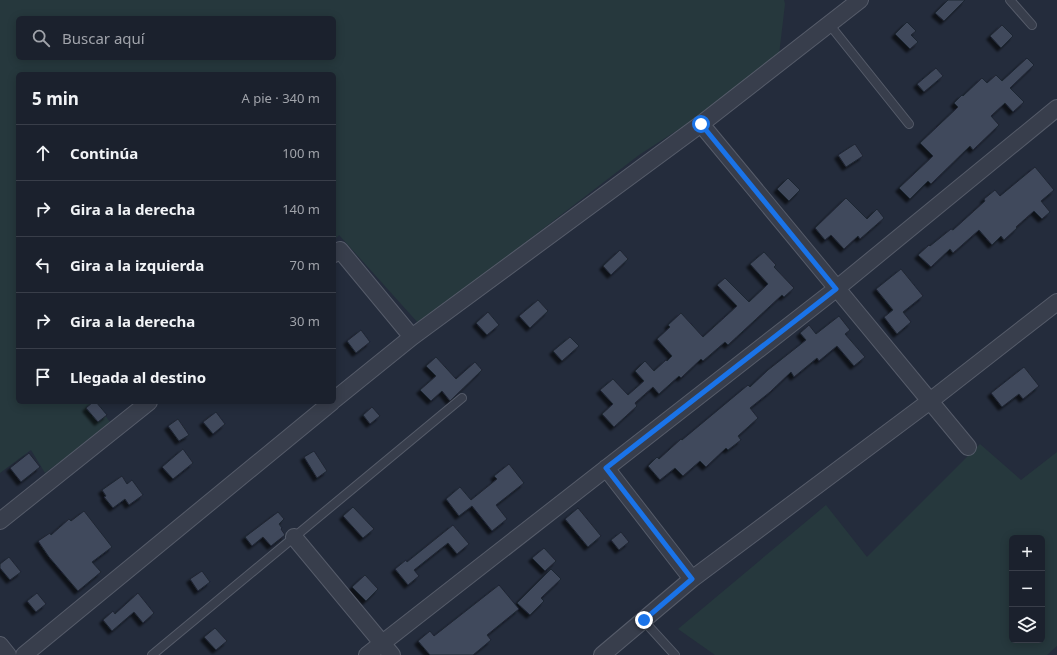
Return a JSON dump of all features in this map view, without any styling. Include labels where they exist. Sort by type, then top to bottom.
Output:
[{"type":"street","points":[[336,399],[412,337],[701,124],[829,24],[856,1]]},
{"type":"street","points":[[367,655],[836,289],[1057,108]]},
{"type":"street","points":[[701,124],[968,447]]},
{"type":"street","points":[[336,253],[340,250],[412,337]]},
{"type":"street","points":[[602,655],[692,579],[930,401],[1057,302]]},
{"type":"street","points":[[0,520],[146,404]]},
{"type":"street","points":[[24,655],[329,404]]},
{"type":"street","points":[[606,468],[692,579]]},
{"type":"street","points":[[294,537],[392,655]]},
{"type":"street","points":[[0,645],[8,655]]},
{"type":"lane","points":[[1010,0],[1032,25]]},
{"type":"lane","points":[[829,24],[909,124]]},
{"type":"lane","points":[[152,655],[462,398]]},
{"type":"lane","points":[[644,620],[675,655]]},
{"type":"shaded area","points":[[0,0],[784,0],[785,4],[779,55],[687,124],[639,155],[419,324],[339,235],[336,238],[336,72],[16,72],[16,404],[96,404],[110,422],[45,473],[31,450],[0,473]]},
{"type":"shaded area","points":[[980,444],[1021,480],[1057,452],[1057,646],[1047,655],[715,655],[678,629],[826,505],[867,557]]},
{"type":"building","points":[[948,0],[965,0],[944,21],[935,13]]},
{"type":"building","points":[[907,22],[916,31],[911,35],[918,42],[910,49],[895,34]]},
{"type":"building","points":[[1002,25],[1013,36],[1001,48],[990,36]]},
{"type":"building","points":[[1027,58],[1034,65],[1010,88],[1024,102],[1013,112],[1005,103],[991,116],[999,125],[973,150],[970,146],[931,184],[928,181],[910,199],[899,188],[933,156],[920,143],[958,107],[954,103],[982,78],[987,83],[996,75],[1002,81]]},
{"type":"building","points":[[936,68],[943,76],[924,92],[917,84]]},
{"type":"building","points":[[855,144],[863,156],[846,167],[838,155]]},
{"type":"building","points":[[1035,167],[1054,190],[1041,201],[1050,212],[1042,219],[1034,211],[1004,240],[1001,236],[992,245],[979,230],[953,253],[950,249],[931,267],[918,255],[951,229],[953,230],[995,190],[1000,196]]},
{"type":"building","points":[[788,178],[800,190],[789,201],[777,189]]},
{"type":"building","points":[[846,198],[867,219],[877,209],[884,218],[860,239],[858,236],[844,249],[831,235],[825,240],[815,228]]},
{"type":"building","points":[[620,250],[628,259],[611,275],[603,266]]},
{"type":"building","points":[[764,252],[776,265],[774,267],[794,288],[784,297],[782,295],[728,345],[725,342],[703,361],[701,359],[681,378],[679,376],[659,394],[653,387],[635,403],[637,406],[614,427],[602,414],[613,404],[600,390],[613,379],[628,395],[644,381],[635,371],[645,361],[654,371],[666,360],[667,361],[672,356],[657,339],[670,327],[668,325],[681,313],[703,337],[737,306],[717,285],[725,278],[749,302],[768,284],[750,264]]},
{"type":"building","points":[[901,269],[923,296],[903,312],[911,322],[897,334],[884,317],[893,310],[876,289]]},
{"type":"building","points":[[538,300],[548,311],[530,328],[519,316]]},
{"type":"building","points":[[488,312],[499,325],[487,335],[476,323]]},
{"type":"building","points":[[839,316],[850,330],[845,334],[865,357],[854,366],[837,346],[819,361],[817,358],[794,377],[791,372],[750,408],[758,418],[738,436],[741,440],[728,450],[726,448],[706,467],[700,461],[683,476],[675,468],[660,480],[648,466],[657,457],[659,459],[681,439],[682,440],[748,385],[750,387],[768,370],[806,340],[800,333],[809,325],[816,334]]},
{"type":"building","points":[[361,330],[370,342],[356,353],[347,341]]},
{"type":"building","points":[[570,337],[579,346],[562,361],[553,351]]},
{"type":"building","points":[[436,357],[456,379],[475,362],[482,370],[450,401],[442,391],[431,401],[420,390],[436,376],[426,366]]},
{"type":"building","points":[[1024,367],[1039,386],[1023,399],[1019,394],[1002,407],[991,393]]},
{"type":"building","points":[[91,404],[98,404],[107,415],[98,422],[86,408]]},
{"type":"building","points":[[372,407],[380,416],[370,424],[363,415]]},
{"type":"building","points":[[216,412],[225,424],[213,434],[203,422]]},
{"type":"building","points":[[178,419],[189,435],[179,441],[168,426]]},
{"type":"building","points":[[183,449],[193,463],[173,479],[162,467]]},
{"type":"building","points":[[314,451],[327,471],[317,478],[304,457]]},
{"type":"building","points":[[29,453],[40,467],[21,482],[10,468]]},
{"type":"building","points":[[509,464],[524,483],[496,505],[507,519],[492,531],[472,506],[459,516],[446,499],[460,487],[471,500],[497,479],[494,476]]},
{"type":"building","points":[[122,476],[127,484],[132,480],[143,495],[129,505],[125,499],[113,508],[104,497],[106,496],[102,490]]},
{"type":"building","points":[[353,507],[374,529],[363,538],[343,516]]},
{"type":"building","points":[[578,508],[601,536],[588,547],[565,519]]},
{"type":"building","points":[[84,511],[112,547],[92,562],[101,572],[78,591],[49,557],[38,541],[50,533],[51,535],[69,519],[71,521]]},
{"type":"building","points":[[278,512],[284,519],[279,524],[285,535],[271,546],[263,537],[252,546],[245,537]]},
{"type":"building","points":[[453,525],[469,544],[457,554],[448,543],[414,570],[419,576],[408,585],[395,569],[406,560],[407,562]]},
{"type":"building","points":[[621,532],[629,542],[619,550],[611,540]]},
{"type":"building","points":[[544,548],[556,561],[545,571],[532,558]]},
{"type":"building","points":[[9,557],[21,572],[10,580],[0,568],[0,564]]},
{"type":"building","points":[[551,569],[561,579],[541,598],[544,601],[530,615],[517,603]]},
{"type":"building","points":[[202,571],[210,582],[198,591],[190,579]]},
{"type":"building","points":[[365,575],[378,589],[366,601],[352,587]]},
{"type":"building","points":[[499,585],[519,609],[487,635],[491,640],[473,655],[430,655],[418,641],[430,631],[434,636]]},
{"type":"building","points":[[37,593],[46,604],[36,612],[27,601]]},
{"type":"building","points":[[138,593],[154,613],[143,623],[134,612],[112,631],[103,620],[113,611],[115,614]]},
{"type":"building","points":[[215,628],[227,641],[216,650],[204,637]]},
{"type":"route","points":[[644,620],[692,579],[606,468],[836,289],[701,124]]}]
